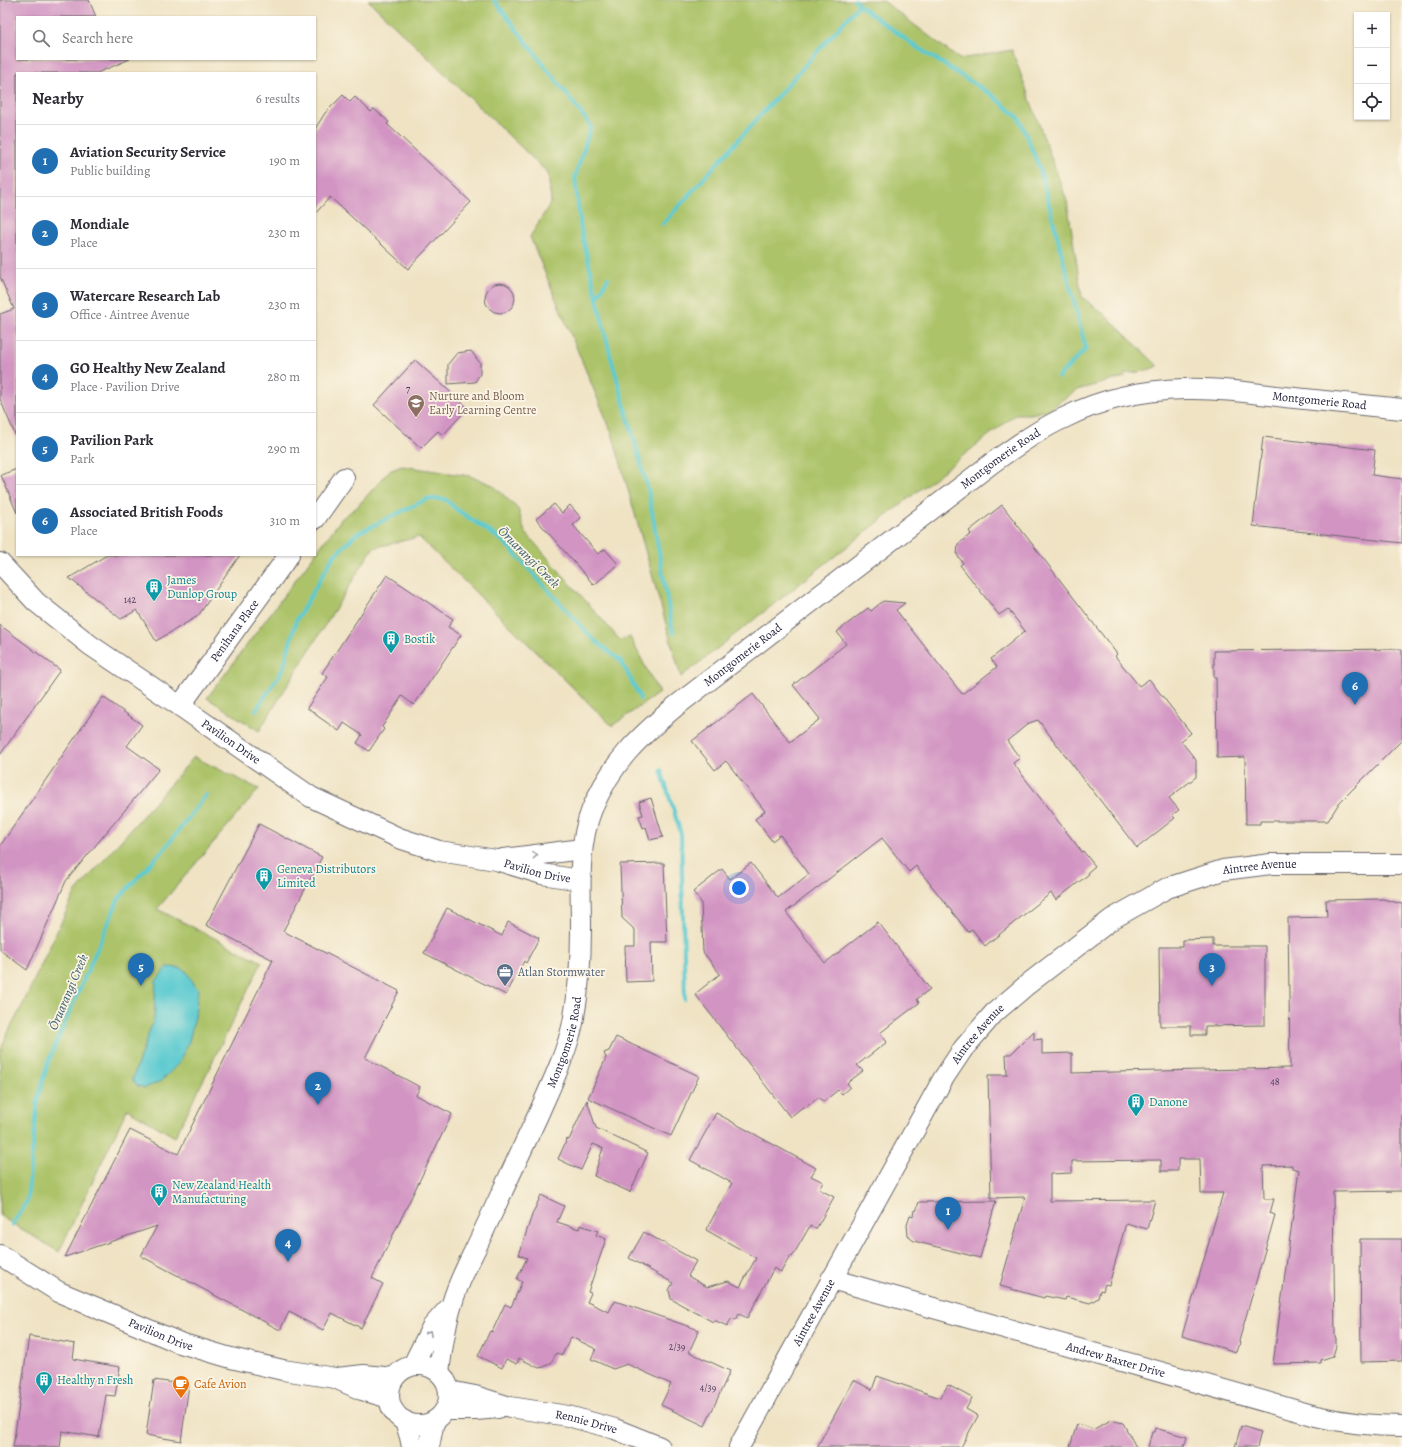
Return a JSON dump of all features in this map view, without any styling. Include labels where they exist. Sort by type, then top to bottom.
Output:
[{"type":"street","name":"Montgomerie Road","points":[[439,1372],[444,1335],[454,1295],[558,1070],[566,1049],[580,983],[580,880],[582,850],[586,825],[601,790],[611,772],[637,740],[676,706],[992,463],[1027,438],[1066,416],[1107,401],[1144,393],[1187,389],[1249,393],[1402,409]]},
{"type":"street","points":[[316,518],[344,478]]},
{"type":"street","name":"Penihana Place","points":[[180,706],[288,556]]},
{"type":"street","name":"Pavilion Drive","points":[[0,562],[36,602],[90,645],[311,797],[399,838],[439,851],[496,860],[542,874],[580,880]]},
{"type":"street","name":"Pavilion Drive","points":[[496,860],[582,850]]},
{"type":"street","name":"Aintree Avenue","points":[[739,1447],[943,1079],[963,1048],[994,1013],[1028,984],[1112,919],[1167,888],[1223,870],[1271,864],[1402,864]]},
{"type":"street","name":"Pavilion Drive","points":[[0,1255],[59,1292],[180,1343],[246,1362],[283,1370],[335,1378],[364,1375],[394,1378]]},
{"type":"street","name":"Andrew Baxter Drive","points":[[831,1279],[1316,1416],[1348,1423],[1380,1426],[1402,1426]]},
{"type":"street","name":"Montgomerie Road","points":[[413,1365],[432,1327],[451,1305]]},
{"type":"street","points":[[429,1447],[443,1407],[446,1381],[439,1372],[431,1367],[422,1365],[413,1365],[402,1370],[394,1378],[390,1388],[389,1398],[394,1411],[405,1421],[414,1424],[424,1424],[443,1407]]},
{"type":"street","name":"Pavilion Drive","points":[[335,1378],[362,1390],[389,1398]]},
{"type":"street","name":"Rennie Drive","points":[[443,1407],[475,1396],[510,1407],[574,1418],[615,1429],[660,1447]]},
{"type":"street","points":[[405,1421],[412,1447]]},
{"type":"green space","points":[[368,0],[882,0],[959,59],[1012,50],[1067,201],[1082,297],[1104,314],[1158,366],[1145,371],[1124,374],[1125,377],[1077,390],[1059,402],[1052,409],[1031,414],[1016,414],[681,677],[612,433],[530,237],[551,202],[548,173]]},
{"type":"green space","points":[[402,466],[470,476],[493,485],[518,509],[525,532],[620,640],[630,637],[659,693],[612,726],[419,537],[373,548],[259,731],[207,698],[314,556],[316,556],[316,553],[342,518],[356,508],[389,471]]},
{"type":"green space","points":[[194,757],[259,789],[157,909],[262,962],[175,1137],[127,1109],[59,1252],[0,1216],[0,1053],[6,1036],[20,1010],[75,893]]},
{"type":"water","points":[[167,967],[181,968],[186,971],[198,990],[195,1017],[189,1041],[179,1063],[161,1081],[145,1088],[138,1086],[132,1080],[154,1018],[156,981]]},
{"type":"building","points":[[0,0],[89,0],[96,16],[16,16],[16,60],[128,60],[99,72],[16,72],[16,437],[0,399],[0,314],[14,309],[0,277]]},
{"type":"building","points":[[343,95],[350,102],[355,97],[371,112],[374,109],[389,122],[387,124],[471,202],[408,269],[330,197],[316,213],[316,127],[325,113]]},
{"type":"building","points":[[500,283],[511,287],[515,298],[511,309],[500,313],[489,309],[485,298],[489,287]]},
{"type":"building","points":[[471,351],[480,363],[480,374],[475,382],[448,384],[448,364],[457,353]]},
{"type":"building","points":[[415,360],[468,408],[443,435],[438,431],[421,448],[374,405]]},
{"type":"building","points":[[1263,437],[1375,450],[1372,475],[1402,479],[1402,543],[1253,526]]},
{"type":"building","points":[[16,469],[16,511],[1,475]]},
{"type":"building","points":[[554,504],[562,513],[570,505],[581,518],[573,525],[598,554],[605,549],[618,564],[594,585],[536,519]]},
{"type":"building","points":[[1002,505],[1117,654],[1115,656],[1139,686],[1149,679],[1191,733],[1181,741],[1196,760],[1196,777],[1169,798],[1179,810],[1172,815],[1175,818],[1137,848],[1038,720],[1029,723],[1007,741],[1020,758],[1013,763],[1082,852],[1083,851],[1095,866],[1088,872],[1089,874],[1056,900],[1051,893],[985,946],[972,929],[968,932],[916,866],[909,872],[882,838],[786,912],[825,963],[878,922],[930,989],[917,999],[919,1003],[880,1033],[887,1042],[857,1065],[863,1071],[847,1083],[850,1087],[842,1094],[838,1090],[823,1102],[819,1097],[790,1117],[695,994],[720,974],[703,952],[701,902],[693,892],[722,869],[730,879],[751,863],[778,898],[809,874],[780,835],[772,841],[755,819],[765,811],[726,761],[715,770],[692,741],[753,694],[790,742],[820,719],[793,685],[846,644],[837,632],[868,608],[871,611],[883,601],[905,603],[896,610],[962,694],[997,667],[991,659],[1025,631],[1008,609],[999,615],[960,565],[963,563],[957,555],[958,544],[971,534],[969,531]]},
{"type":"building","name":"James Dunlop Group","points":[[105,556],[239,556],[198,616],[156,641],[137,610],[121,619],[69,578]]},
{"type":"building","name":"Bostik","points":[[387,575],[453,619],[448,627],[461,635],[414,705],[402,696],[382,727],[384,729],[369,751],[357,743],[362,735],[344,723],[339,731],[307,708],[328,677],[322,673]]},
{"type":"building","points":[[0,625],[60,670],[0,755]]},
{"type":"building","points":[[1402,649],[1402,740],[1339,803],[1328,821],[1260,821],[1260,824],[1246,824],[1245,757],[1217,758],[1216,678],[1214,678],[1214,651]]},
{"type":"building","points":[[103,697],[142,725],[127,746],[159,769],[66,881],[27,970],[0,950],[0,846]]},
{"type":"building","points":[[651,798],[663,837],[650,840],[646,827],[643,828],[639,816],[643,815],[639,802]]},
{"type":"building","points":[[259,824],[322,857],[283,931],[399,991],[365,1058],[420,1087],[416,1095],[452,1114],[372,1278],[383,1284],[361,1328],[332,1313],[323,1330],[289,1312],[280,1330],[141,1256],[157,1226],[65,1257],[130,1130],[178,1154],[273,960],[206,925]]},
{"type":"building","points":[[664,863],[667,942],[651,942],[652,981],[626,982],[625,946],[635,946],[635,930],[622,918],[620,864]]},
{"type":"building","points":[[1383,899],[1402,904],[1402,1191],[1333,1192],[1336,1346],[1333,1356],[1321,1360],[1321,1363],[1273,1364],[1299,1170],[1292,1168],[1292,1165],[1263,1166],[1264,1199],[1274,1199],[1270,1213],[1275,1215],[1239,1341],[1240,1344],[1236,1352],[1182,1336],[1223,1193],[1201,1193],[1200,1159],[1178,1159],[1178,1171],[1161,1171],[1161,1160],[1072,1161],[1072,1173],[1050,1174],[1050,1201],[1155,1200],[1147,1229],[1126,1223],[1109,1285],[1105,1284],[1103,1291],[1100,1290],[1098,1298],[1090,1303],[1066,1297],[1065,1300],[1045,1296],[1044,1298],[1000,1286],[1025,1197],[991,1198],[988,1075],[1007,1075],[1006,1054],[1011,1054],[1034,1031],[1034,1040],[1042,1039],[1042,1054],[1072,1053],[1072,1073],[1290,1068],[1288,918],[1327,917],[1326,900]]},
{"type":"building","points":[[447,908],[502,936],[508,922],[539,938],[526,963],[524,961],[506,995],[424,953]]},
{"type":"building","points":[[1213,939],[1213,946],[1265,946],[1265,1025],[1205,1026],[1205,1035],[1191,1035],[1191,1026],[1160,1026],[1159,947],[1183,947],[1183,940]]},
{"type":"building","points":[[616,1037],[699,1076],[671,1136],[588,1098],[606,1058],[604,1053],[609,1051]]},
{"type":"building","points":[[587,1100],[596,1128],[648,1153],[630,1192],[594,1176],[603,1148],[593,1144],[581,1170],[558,1159],[567,1139],[569,1140]]},
{"type":"building","points":[[716,1113],[816,1168],[811,1176],[823,1182],[819,1189],[834,1197],[816,1229],[810,1226],[792,1257],[790,1256],[781,1272],[774,1268],[747,1318],[739,1314],[736,1320],[732,1318],[727,1326],[714,1320],[713,1322],[671,1299],[669,1290],[673,1283],[629,1258],[644,1232],[696,1261],[688,1276],[707,1287],[728,1281],[740,1287],[756,1258],[706,1230],[732,1183],[690,1160]]},
{"type":"building","points":[[541,1195],[564,1206],[557,1222],[579,1229],[580,1225],[598,1231],[596,1235],[606,1239],[588,1292],[591,1293],[587,1302],[609,1312],[615,1301],[699,1330],[689,1352],[730,1371],[705,1426],[661,1405],[671,1384],[627,1364],[613,1369],[591,1359],[596,1349],[571,1337],[562,1355],[556,1353],[551,1363],[544,1367],[539,1368],[519,1358],[517,1364],[506,1359],[502,1368],[478,1356],[490,1331],[492,1332],[505,1304],[511,1307],[522,1282],[517,1279],[527,1258],[519,1255],[532,1215]]},
{"type":"building","points":[[996,1201],[980,1258],[914,1241],[908,1235],[907,1225],[910,1215],[913,1216],[914,1210],[916,1211],[919,1202]]},
{"type":"building","points":[[1360,1239],[1402,1239],[1402,1361],[1361,1362]]},
{"type":"building","name":"Healthy n Fresh","points":[[29,1336],[75,1344],[73,1359],[120,1367],[115,1396],[106,1395],[99,1437],[62,1431],[60,1447],[13,1447]]},
{"type":"building","points":[[877,1376],[940,1398],[948,1385],[972,1398],[966,1409],[978,1416],[961,1447],[817,1447],[854,1380],[872,1390]]},
{"type":"building","points":[[154,1380],[189,1385],[181,1441],[146,1435]]},
{"type":"building","points":[[1111,1420],[1123,1423],[1136,1447],[1070,1447],[1077,1424],[1094,1429]]},
{"type":"building","points":[[1241,1426],[1261,1432],[1257,1447],[1235,1447]]},
{"type":"building","points":[[1155,1428],[1187,1437],[1184,1447],[1148,1447],[1152,1432],[1154,1432]]},
{"type":"waterway","points":[[494,0],[591,126],[575,177],[581,230],[610,354],[648,489],[673,633]]},
{"type":"waterway","points":[[855,0],[859,5],[915,46],[992,95],[1019,118],[1040,169],[1086,349],[1058,377]]},
{"type":"waterway","points":[[663,224],[859,5]]},
{"type":"waterway","points":[[597,298],[608,278]]},
{"type":"waterway","name":"Ōruarangi Creek","points":[[256,710],[283,669],[296,621],[333,557],[356,534],[427,499],[445,499],[456,509],[503,541],[594,640],[621,661],[640,699]]},
{"type":"waterway","points":[[661,770],[681,834],[685,999]]},
{"type":"waterway","name":"Ōruarangi Creek","points":[[12,1225],[27,1201],[38,1099],[48,1062],[119,898],[166,847],[206,795]]},
{"type":"place","name":"Nurture and Bloom Early Learning Centre","points":[[416,418]]},
{"type":"place","name":"James Dunlop Group","points":[[154,602]]},
{"type":"place","name":"Bostik","points":[[391,654]]},
{"type":"place","name":"Associated British Foods","points":[[1355,705]]},
{"type":"place","name":"Geneva Distributors Limited","points":[[264,891]]},
{"type":"place","name":"Pavilion Park","points":[[141,986]]},
{"type":"place","name":"Watercare Research Lab","points":[[1212,986]]},
{"type":"place","name":"Atlan Stormwater","points":[[505,987]]},
{"type":"place","name":"Mondiale","points":[[318,1105]]},
{"type":"place","name":"Danone","points":[[1136,1117]]},
{"type":"place","name":"New Zealand Health Manufacturing","points":[[159,1207]]},
{"type":"place","name":"Aviation Security Service","points":[[948,1230]]},
{"type":"place","name":"GO Healthy New Zealand","points":[[288,1262]]},
{"type":"place","name":"Healthy n Fresh","points":[[44,1395]]},
{"type":"place","name":"Cafe Avion","points":[[181,1399]]}]
